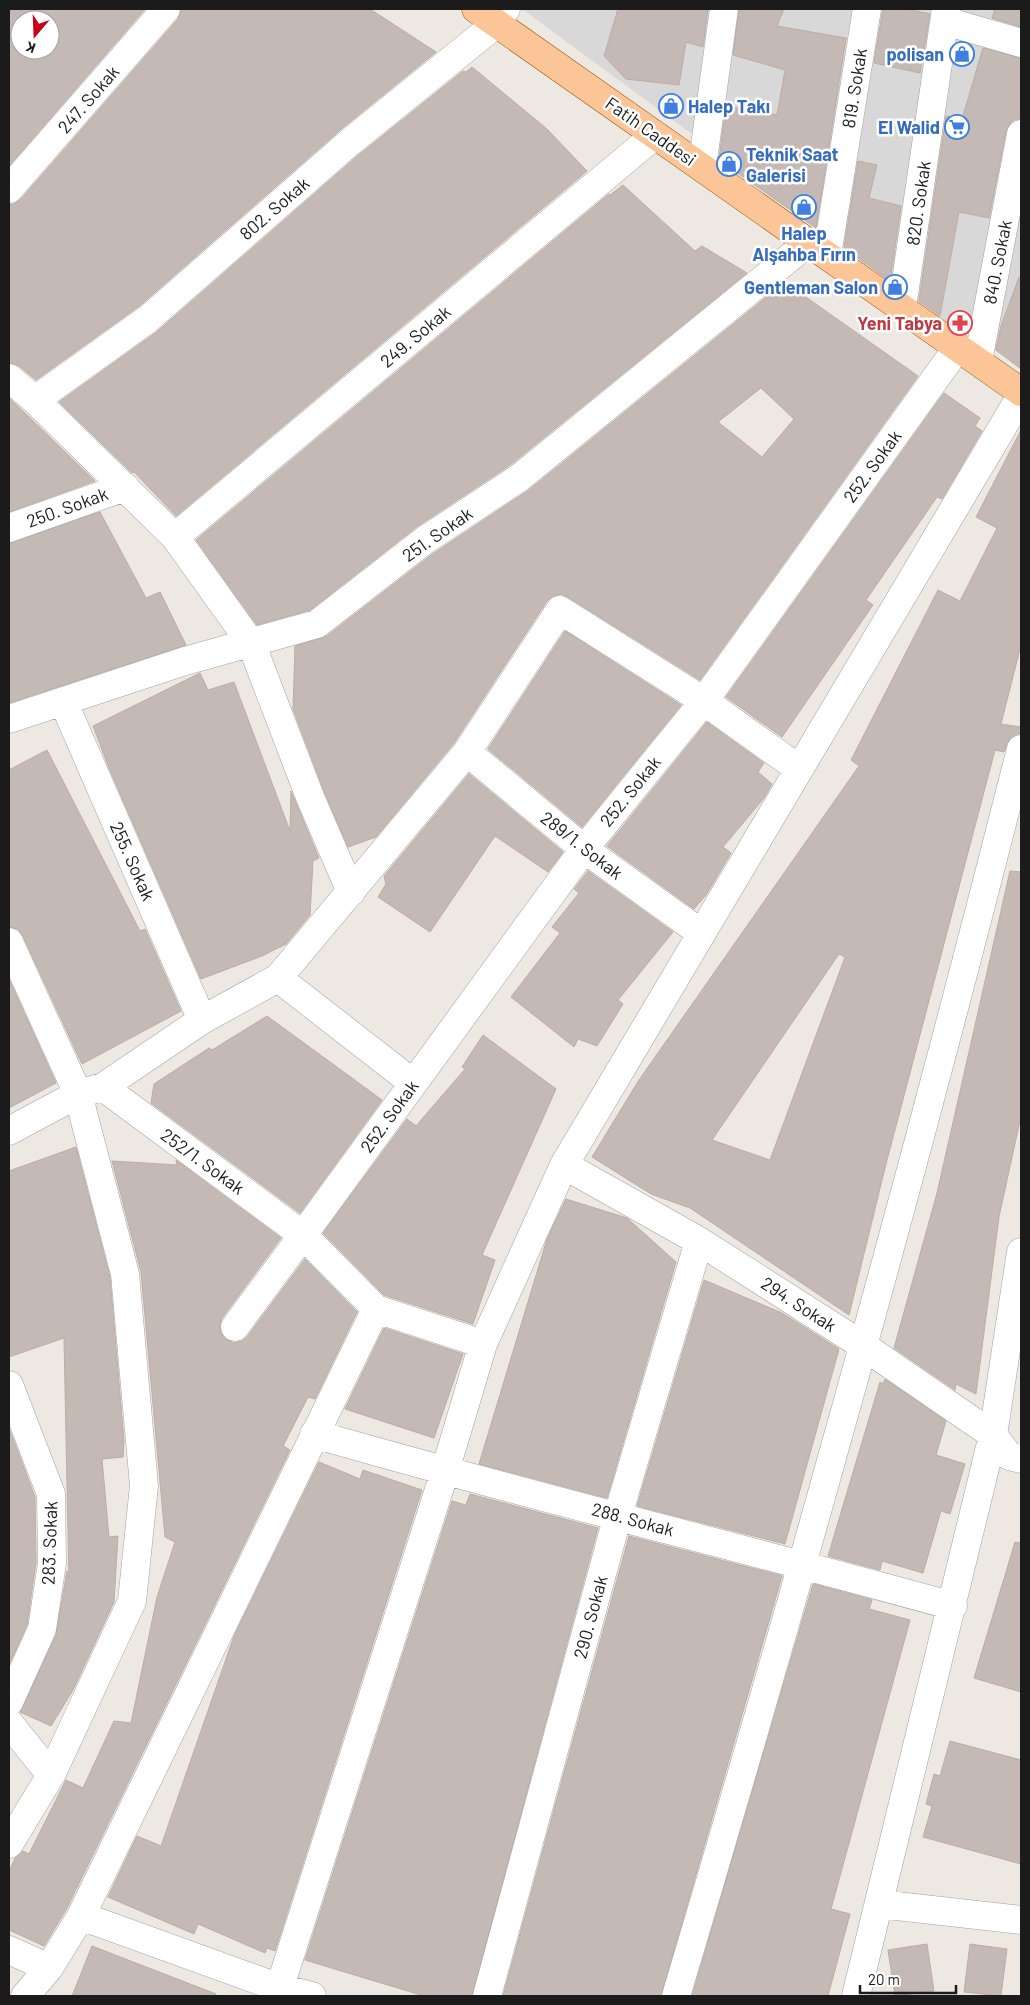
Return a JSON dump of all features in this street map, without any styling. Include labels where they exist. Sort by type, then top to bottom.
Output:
[{"type":"main road","name":"Fatih Caddesi","points":[[493,14],[654,135],[1021,392]]},
{"type":"street","name":"247. Sokak","points":[[9,189],[166,9]]},
{"type":"street","points":[[702,167],[724,9]]},
{"type":"street","name":"819. Sokak","points":[[818,249],[867,9]]},
{"type":"street","name":"802. Sokak","points":[[35,400],[148,320],[493,14]]},
{"type":"street","points":[[945,15],[1021,43]]},
{"type":"street","name":"820. Sokak","points":[[902,308],[945,15]]},
{"type":"street","name":"840. Sokak","points":[[968,354],[1021,134]]},
{"type":"street","name":"249. Sokak","points":[[176,537],[654,135]]},
{"type":"street","name":"251. Sokak","points":[[9,719],[184,661],[317,624],[425,540],[519,478],[818,249]]},
{"type":"street","name":"252. Sokak","points":[[235,1327],[584,849],[704,701],[968,354]]},
{"type":"street","points":[[9,378],[35,400],[176,537],[250,643],[310,798],[351,892]]},
{"type":"street","points":[[279,1992],[445,1472],[483,1344],[564,1165],[1021,396]]},
{"type":"street","name":"250. Sokak","points":[[9,528],[125,487]]},
{"type":"street","points":[[9,1131],[91,1091],[202,1020],[278,978],[467,752],[560,610],[704,701],[799,769]]},
{"type":"street","name":"255. Sokak","points":[[63,701],[202,1020]]},
{"type":"street","points":[[676,1996],[801,1564],[862,1345],[987,883],[1021,749]]},
{"type":"street","name":"289/1. Sokak","points":[[467,752],[584,849],[701,933]]},
{"type":"street","points":[[9,942],[91,1091],[126,1274],[144,1486],[132,1601],[52,1775],[9,1844]]},
{"type":"street","points":[[278,978],[413,1083]]},
{"type":"street","name":"252/1. Sokak","points":[[91,1091],[303,1235]]},
{"type":"street","name":"294. Sokak","points":[[564,1165],[699,1240],[862,1345],[993,1435],[1009,1456],[1021,1459]]},
{"type":"street","points":[[303,1235],[376,1310],[483,1344]]},
{"type":"street","name":"290. Sokak","points":[[488,1996],[618,1515],[699,1240]]},
{"type":"street","points":[[856,1996],[953,1606],[993,1435],[1021,1252]]},
{"type":"street","points":[[25,1996],[49,1968],[81,1916],[376,1310]]},
{"type":"street","name":"283. Sokak","points":[[9,1384],[51,1494],[52,1563],[42,1629],[9,1702]]},
{"type":"street","name":"288. Sokak","points":[[314,1434],[445,1472],[618,1515],[953,1606]]},
{"type":"street","points":[[9,1723],[52,1775]]},
{"type":"street","points":[[880,1904],[1021,1920]]},
{"type":"street","points":[[81,1916],[279,1992],[312,1996]]},
{"type":"street","points":[[9,1950],[49,1968]]},
{"type":"shaded area","points":[[522,9],[1021,9],[1021,366],[946,321]]},
{"type":"building","points":[[9,9],[145,9],[9,166]]},
{"type":"building","points":[[181,9],[370,9],[436,52],[340,130],[138,307],[36,380],[19,366],[9,363],[9,204],[14,204],[21,199],[178,19]]},
{"type":"building","points":[[618,9],[708,9],[703,47],[686,42],[679,85],[626,79],[604,56]]},
{"type":"building","points":[[739,9],[784,9],[777,26],[846,38],[816,228],[719,160],[726,106],[777,115],[785,70],[733,55]]},
{"type":"building","points":[[883,9],[906,9],[930,14],[920,73],[874,63]]},
{"type":"building","points":[[995,9],[1021,9],[1021,27],[992,18]]},
{"type":"building","points":[[983,48],[1021,58],[1021,119],[1015,119],[1010,123],[1006,131],[989,218],[959,212],[940,316],[919,301],[946,116],[962,119]]},
{"type":"building","points":[[472,67],[547,129],[587,171],[176,516],[134,472],[132,473],[59,402],[158,331],[360,154],[463,71],[466,72]]},
{"type":"building","points":[[858,161],[877,165],[869,198],[901,206],[890,281],[844,248]]},
{"type":"building","points":[[623,185],[695,251],[702,246],[747,273],[510,465],[415,528],[310,610],[257,625],[196,540],[609,194]]},
{"type":"building","points":[[1019,277],[1021,278],[1021,369],[996,350],[1001,326]]},
{"type":"building","points":[[786,283],[918,376],[700,680],[568,597],[561,594],[553,596],[547,601],[454,743],[376,837],[348,847],[324,791],[293,709],[295,646],[327,636],[434,553],[529,490]],"holes":[[[761,388],[794,419],[762,457],[718,422]]]},
{"type":"building","points":[[944,393],[980,418],[975,426],[982,431],[942,499],[937,497],[866,600],[873,605],[782,737],[726,697]]},
{"type":"building","points":[[9,398],[24,412],[95,481],[9,512]]},
{"type":"building","points":[[1021,430],[1021,645],[1001,724],[1021,727],[1021,734],[1016,734],[1010,738],[1004,752],[995,750],[886,1164],[849,1315],[690,1208],[651,1194],[592,1157],[639,1080],[859,766],[851,760],[938,590],[960,601],[997,528],[976,517]],"holes":[[[839,954],[845,957],[770,1160],[712,1140]]]},
{"type":"building","points":[[100,512],[146,598],[160,592],[186,645],[9,703],[9,543]]},
{"type":"building","points":[[565,631],[681,705],[582,827],[488,749]]},
{"type":"building","points":[[200,673],[208,690],[234,682],[290,831],[291,791],[319,858],[313,861],[310,915],[286,944],[262,956],[201,979],[109,768],[93,726]]},
{"type":"building","points":[[707,722],[764,763],[758,772],[772,784],[764,798],[723,847],[731,853],[706,895],[694,909],[607,846]]},
{"type":"building","points":[[47,750],[140,931],[145,929],[181,1011],[82,1064],[23,936],[18,929],[9,927],[9,770]]},
{"type":"building","points":[[469,774],[563,852],[548,872],[495,836],[430,932],[378,897],[386,884],[384,876]]},
{"type":"building","points":[[588,871],[673,932],[618,1000],[623,1004],[597,1046],[578,1039],[574,1047],[511,997],[560,933],[552,927],[579,893],[574,889]]},
{"type":"building","points":[[1010,871],[1021,872],[1021,1116],[999,1217],[976,1394],[956,1384],[955,1390],[894,1348],[937,1193]]},
{"type":"building","points":[[9,979],[56,1083],[9,1108]]},
{"type":"building","points":[[267,1016],[382,1100],[300,1213],[151,1103],[154,1084],[209,1048],[212,1050]]},
{"type":"building","points":[[483,1035],[556,1089],[482,1255],[495,1260],[473,1324],[384,1295],[323,1233],[407,1119],[416,1126],[465,1069],[462,1067]]},
{"type":"building","points":[[76,1147],[110,1277],[124,1441],[123,1457],[102,1459],[109,1537],[118,1536],[114,1602],[73,1690],[51,1726],[20,1712],[56,1635],[67,1571],[69,1579],[64,1338],[9,1357],[9,1171]]},
{"type":"building","points":[[176,1160],[281,1238],[222,1318],[220,1325],[221,1333],[225,1339],[234,1343],[242,1341],[247,1337],[305,1259],[357,1312],[315,1399],[308,1397],[283,1446],[290,1450],[67,1908],[44,1946],[9,1930],[9,1872],[15,1858],[23,1851],[29,1854],[66,1780],[83,1788],[114,1721],[131,1723],[157,1597],[175,1542],[165,1537],[141,1272],[112,1161],[177,1165]]},
{"type":"building","points":[[566,1199],[627,1218],[676,1262],[607,1498],[479,1464],[547,1239]]},
{"type":"building","points":[[704,1280],[782,1313],[839,1349],[785,1544],[637,1506]]},
{"type":"building","points":[[384,1328],[463,1354],[434,1438],[345,1409]]},
{"type":"building","points":[[885,1379],[946,1421],[936,1455],[965,1464],[950,1514],[941,1511],[923,1573],[882,1561],[880,1570],[828,1556],[880,1382],[883,1384]]},
{"type":"building","points":[[9,1428],[35,1497],[36,1562],[27,1625],[9,1665]]},
{"type":"building","points":[[319,1462],[360,1479],[363,1470],[422,1490],[275,1951],[267,1948],[265,1953],[198,1924],[194,1934],[108,1897],[137,1836],[161,1846],[234,1636]]},
{"type":"building","points":[[470,1494],[598,1528],[472,1996],[424,1996],[305,1960],[452,1501],[466,1505]]},
{"type":"building","points":[[629,1536],[782,1576],[661,1996],[503,1996]]},
{"type":"building","points":[[1015,1542],[1021,1543],[1021,1692],[974,1678]]},
{"type":"building","points":[[813,1584],[872,1600],[869,1609],[910,1620],[831,1909],[850,1914],[828,1996],[692,1996]]},
{"type":"building","points":[[950,1741],[1021,1760],[1021,1864],[923,1837],[932,1806],[926,1804],[934,1774],[940,1776]]},
{"type":"building","points":[[927,1944],[934,1991],[895,1996],[888,1950]]},
{"type":"building","points":[[970,1944],[1007,1949],[1001,1996],[964,1992]]},
{"type":"building","points":[[92,1946],[216,1994],[215,1996],[72,1996]]},
{"type":"place","name":"polisan","points":[[962,54]]},
{"type":"place","name":"Halep Takı","points":[[671,106]]},
{"type":"place","name":"El Walid","points":[[957,127]]},
{"type":"place","name":"Teknik Saat Galerisi","points":[[729,164]]},
{"type":"place","name":"Halep Alşahba Fırın","points":[[804,207]]},
{"type":"place","name":"Gentleman Salon","points":[[895,287]]},
{"type":"place","name":"Yeni Tabya","points":[[960,323]]}]
